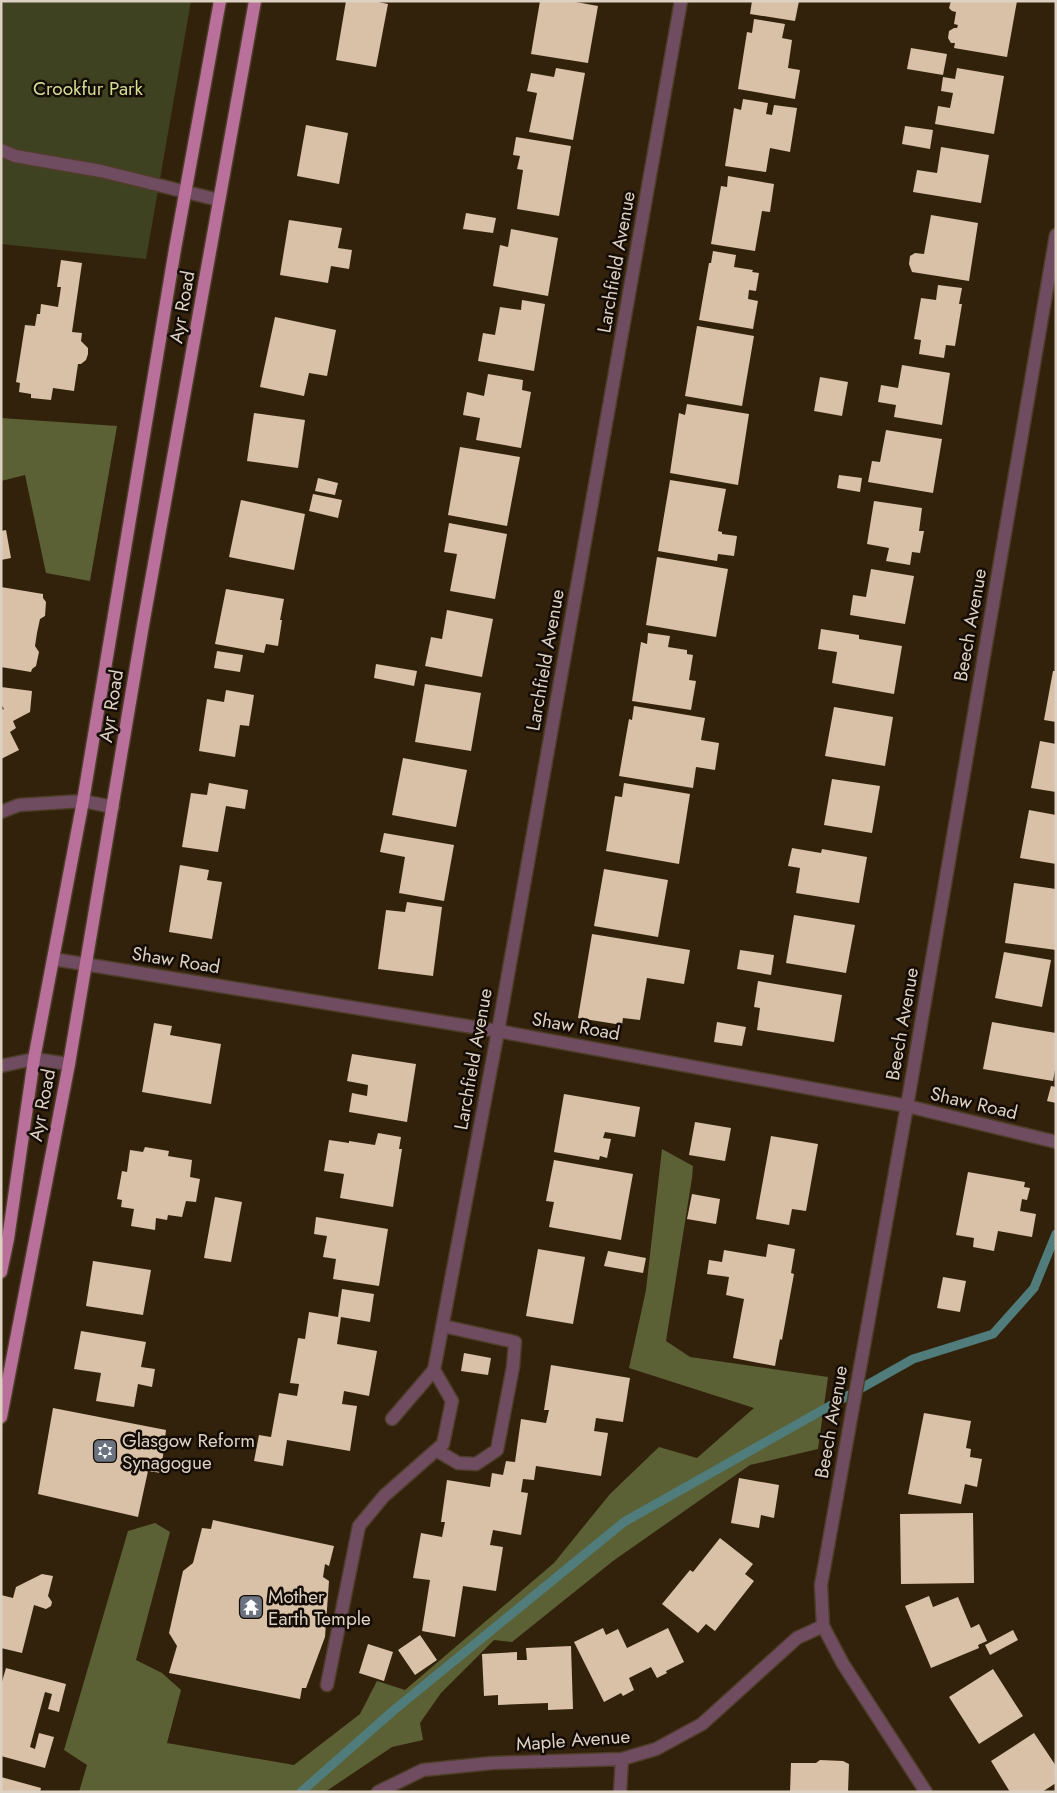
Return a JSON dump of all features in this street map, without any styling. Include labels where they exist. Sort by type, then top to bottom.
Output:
[{"type":"main road","name":"Ayr Road","points":[[1,1272],[8,1239],[34,1060],[83,802],[220,1]]},
{"type":"main road","name":"Ayr Road","points":[[1,1417],[68,1064],[143,625],[255,1]]},
{"type":"street","name":"Larchfield Avenue","points":[[434,1370],[498,1031],[681,1]]},
{"type":"street","points":[[1,150],[15,156],[101,171],[219,200]]},
{"type":"street","name":"Beech Avenue","points":[[926,1792],[843,1664],[822,1626],[821,1585],[907,1106],[1056,235]]},
{"type":"street","points":[[1,812],[20,805],[83,802],[113,807]]},
{"type":"street","name":"Shaw Road","points":[[53,959],[498,1031],[907,1106],[1056,1142]]},
{"type":"street","points":[[1,1066],[34,1060],[68,1064]]},
{"type":"street","points":[[436,1450],[458,1463],[476,1464],[497,1450],[513,1367],[515,1342],[443,1326]]},
{"type":"street","points":[[327,1685],[359,1526],[384,1496],[443,1444],[452,1401],[434,1370],[392,1419]]},
{"type":"street","name":"Maple Avenue","points":[[378,1792],[423,1770],[492,1763],[622,1759],[656,1750],[702,1724],[796,1638],[822,1626]]},
{"type":"street","points":[[620,1792],[622,1759]]},
{"type":"green space","name":"Crookfur Park","points":[[1,1],[191,1],[146,259],[1,244]]},
{"type":"green space","points":[[1,418],[117,426],[90,581],[46,573],[25,475],[1,481]]},
{"type":"green space","points":[[662,1149],[693,1166],[666,1341],[690,1357],[828,1377],[818,1449],[750,1465],[613,1561],[512,1642],[494,1640],[441,1693],[420,1723],[423,1740],[392,1747],[325,1792],[79,1792],[87,1765],[64,1750],[128,1531],[155,1523],[170,1532],[136,1660],[162,1673],[181,1690],[167,1743],[294,1765],[360,1714],[377,1681],[405,1690],[554,1563],[610,1494],[659,1447],[697,1458],[754,1408],[629,1368],[646,1290]]},
{"type":"building","points":[[346,1],[374,1],[388,4],[376,67],[336,60]]},
{"type":"building","points":[[540,1],[570,1],[598,6],[588,63],[531,54]]},
{"type":"building","points":[[752,1],[799,1],[795,21],[750,14]]},
{"type":"building","points":[[951,1],[1017,1],[1007,57],[954,48],[955,43],[951,43],[948,38],[949,31],[957,28],[958,25],[954,24],[956,12],[949,8]]},
{"type":"building","points":[[754,19],[785,24],[782,38],[792,40],[788,68],[800,70],[795,99],[738,89],[747,32],[752,33]]},
{"type":"building","points":[[911,48],[947,54],[943,75],[907,69]]},
{"type":"building","points":[[556,68],[585,73],[573,140],[529,132],[537,93],[527,91],[531,73],[554,77]]},
{"type":"building","points":[[957,68],[1004,76],[994,134],[935,124],[938,106],[950,108],[953,93],[941,91],[943,77],[955,79]]},
{"type":"building","points":[[743,99],[768,103],[766,114],[772,115],[774,105],[797,108],[790,152],[770,148],[766,172],[725,166],[734,108],[741,110]]},
{"type":"building","points":[[306,125],[348,133],[339,184],[297,176]]},
{"type":"building","points":[[905,126],[933,130],[930,149],[902,144]]},
{"type":"building","points":[[516,137],[571,146],[559,216],[517,209],[523,170],[517,169],[520,156],[513,155]]},
{"type":"building","points":[[941,147],[989,155],[981,203],[913,192],[917,170],[937,173]]},
{"type":"building","points":[[728,176],[774,184],[770,212],[762,211],[755,251],[711,244],[721,186],[727,187]]},
{"type":"building","points":[[466,213],[496,218],[493,233],[463,229]]},
{"type":"building","points":[[931,215],[978,223],[969,281],[912,272],[909,264],[910,256],[915,253],[924,254]]},
{"type":"building","points":[[289,220],[342,228],[338,248],[352,250],[349,269],[331,266],[328,283],[280,275]]},
{"type":"building","points":[[511,229],[558,238],[548,296],[493,286],[500,245],[508,247]]},
{"type":"building","points":[[713,251],[736,255],[734,267],[753,270],[752,272],[759,273],[756,291],[749,290],[748,299],[758,301],[753,329],[699,320],[709,263],[711,263]]},
{"type":"building","points":[[61,260],[82,263],[72,332],[82,333],[81,341],[88,348],[88,354],[86,360],[78,364],[74,391],[53,388],[51,400],[31,398],[31,394],[19,392],[20,383],[16,382],[25,325],[35,326],[37,314],[40,314],[41,304],[58,307],[61,287],[57,287]]},
{"type":"building","points":[[938,285],[962,288],[959,304],[962,304],[955,346],[946,345],[944,358],[919,354],[921,340],[914,339],[921,298],[936,300]]},
{"type":"building","points":[[522,300],[545,304],[534,371],[478,361],[483,333],[495,335],[500,307],[521,310]]},
{"type":"building","points":[[275,317],[336,330],[327,376],[309,373],[304,396],[260,387]]},
{"type":"building","points":[[697,326],[754,336],[742,406],[685,396]]},
{"type":"building","points":[[902,365],[950,373],[942,425],[894,417],[896,405],[878,402],[881,385],[898,388]]},
{"type":"building","points":[[488,374],[523,380],[522,390],[531,392],[521,448],[476,440],[480,418],[463,415],[467,392],[484,396]]},
{"type":"building","points":[[820,377],[848,382],[842,416],[814,411]]},
{"type":"building","points":[[687,404],[749,414],[738,485],[670,473],[679,413],[685,415]]},
{"type":"building","points":[[254,413],[305,420],[298,468],[247,461]]},
{"type":"building","points":[[886,430],[942,439],[933,493],[868,482],[872,461],[880,462]]},
{"type":"building","points":[[460,447],[520,457],[507,526],[448,515]]},
{"type":"building","points":[[839,475],[862,478],[860,492],[837,488]]},
{"type":"building","points":[[318,478],[338,483],[335,495],[315,491]]},
{"type":"building","points":[[670,480],[726,489],[718,531],[722,532],[722,534],[737,536],[734,556],[718,554],[717,561],[658,551]]},
{"type":"building","points":[[313,494],[342,500],[338,518],[309,511]]},
{"type":"building","points":[[241,500],[305,514],[294,570],[229,557]]},
{"type":"building","points":[[874,501],[922,508],[919,531],[924,531],[920,553],[912,552],[910,565],[886,561],[889,548],[867,544]]},
{"type":"building","points":[[449,523],[507,534],[495,599],[450,591],[457,554],[444,552]]},
{"type":"building","points":[[6,530],[11,558],[1,560],[1,531]]},
{"type":"building","points":[[657,557],[728,569],[716,637],[646,625]]},
{"type":"building","points":[[871,569],[914,576],[905,624],[850,615],[853,595],[866,597]]},
{"type":"building","points":[[1,587],[43,594],[46,602],[45,616],[40,619],[37,633],[35,646],[39,652],[36,666],[31,672],[1,667]]},
{"type":"building","points":[[226,589],[284,599],[278,646],[266,644],[264,653],[215,644]]},
{"type":"building","points":[[447,610],[493,619],[482,677],[425,666],[431,637],[442,639]]},
{"type":"building","points":[[821,629],[859,635],[859,639],[902,646],[894,694],[832,683],[837,652],[818,649]]},
{"type":"building","points":[[648,633],[670,636],[668,647],[687,650],[687,654],[693,655],[689,680],[696,681],[691,710],[632,701],[641,642],[647,644]]},
{"type":"building","points":[[217,651],[243,655],[240,672],[214,668]]},
{"type":"building","points":[[376,664],[417,671],[414,686],[374,678]]},
{"type":"building","points":[[1053,671],[1056,671],[1056,722],[1044,720]]},
{"type":"building","points":[[425,684],[481,693],[471,751],[415,742]]},
{"type":"building","points":[[1,687],[32,691],[30,712],[13,721],[16,728],[10,732],[19,750],[1,759],[1,710],[4,709],[1,704]]},
{"type":"building","points":[[226,690],[254,695],[249,726],[240,725],[235,757],[199,751],[207,699],[224,702]]},
{"type":"building","points":[[634,706],[705,718],[701,740],[719,743],[715,770],[696,767],[693,788],[619,776],[629,719],[632,720]]},
{"type":"building","points":[[834,707],[893,717],[885,766],[825,756]]},
{"type":"building","points":[[1040,741],[1056,744],[1056,792],[1031,788]]},
{"type":"building","points":[[403,758],[467,770],[456,827],[392,815]]},
{"type":"building","points":[[832,779],[880,786],[872,833],[824,825]]},
{"type":"building","points":[[209,783],[248,790],[245,809],[226,806],[218,852],[182,847],[191,793],[207,795]]},
{"type":"building","points":[[624,783],[690,794],[679,864],[606,851],[615,796],[622,797]]},
{"type":"building","points":[[1029,810],[1056,815],[1056,864],[1020,858]]},
{"type":"building","points":[[384,833],[454,845],[444,901],[399,893],[405,857],[380,852]]},
{"type":"building","points":[[792,848],[821,853],[822,849],[867,857],[859,903],[796,893],[800,868],[788,866]]},
{"type":"building","points":[[180,865],[209,870],[207,880],[222,882],[212,939],[169,932]]},
{"type":"building","points":[[604,869],[668,880],[658,937],[594,926]]},
{"type":"building","points":[[1014,883],[1056,889],[1056,950],[1005,943]]},
{"type":"building","points":[[407,902],[442,907],[433,976],[378,969],[386,910],[405,912]]},
{"type":"building","points":[[794,915],[855,925],[846,973],[786,963]]},
{"type":"building","points":[[592,934],[690,950],[684,984],[647,978],[640,1020],[623,1018],[622,1025],[578,1018]]},
{"type":"building","points":[[740,950],[774,955],[771,975],[737,969]]},
{"type":"building","points":[[1004,952],[1051,960],[1042,1007],[995,998]]},
{"type":"building","points":[[758,981],[842,995],[834,1042],[757,1030],[760,1008],[754,1007]]},
{"type":"building","points":[[717,1022],[746,1027],[742,1046],[714,1042]]},
{"type":"building","points":[[992,1022],[1056,1033],[1056,1064],[1053,1081],[983,1069]]},
{"type":"building","points":[[154,1023],[172,1026],[170,1035],[221,1044],[211,1104],[142,1092]]},
{"type":"building","points":[[352,1054],[416,1064],[407,1122],[349,1112],[352,1093],[367,1096],[368,1085],[347,1081]]},
{"type":"building","points":[[1051,1086],[1056,1087],[1056,1103],[1047,1101]]},
{"type":"building","points":[[564,1094],[640,1107],[635,1137],[605,1132],[603,1138],[611,1139],[607,1158],[600,1156],[599,1160],[554,1152]]},
{"type":"building","points":[[695,1122],[731,1128],[725,1161],[689,1155]]},
{"type":"building","points":[[378,1133],[401,1137],[399,1149],[402,1149],[393,1207],[340,1198],[344,1174],[324,1171],[329,1140],[375,1145]]},
{"type":"building","points":[[771,1136],[818,1144],[806,1211],[792,1209],[789,1225],[756,1219]]},
{"type":"building","points":[[145,1147],[169,1151],[168,1156],[192,1160],[190,1177],[200,1179],[196,1202],[186,1201],[182,1217],[168,1215],[167,1220],[156,1218],[155,1230],[131,1226],[134,1209],[121,1207],[122,1200],[117,1199],[122,1171],[127,1172],[130,1150],[143,1152]]},
{"type":"building","points":[[554,1160],[633,1174],[621,1240],[549,1227],[554,1202],[546,1201]]},
{"type":"building","points":[[968,1172],[1025,1182],[1024,1187],[1030,1188],[1027,1200],[1022,1199],[1020,1211],[1036,1214],[1032,1237],[998,1231],[994,1251],[973,1247],[974,1238],[956,1235]]},
{"type":"building","points":[[692,1194],[720,1199],[716,1224],[687,1219]]},
{"type":"building","points":[[215,1197],[242,1202],[231,1262],[204,1258]]},
{"type":"building","points":[[316,1217],[388,1229],[379,1286],[333,1279],[336,1259],[323,1257],[327,1236],[314,1234]]},
{"type":"building","points":[[768,1244],[795,1249],[791,1273],[794,1274],[782,1340],[780,1339],[775,1366],[733,1358],[744,1299],[726,1295],[729,1277],[707,1274],[709,1260],[722,1262],[724,1250],[766,1257]]},
{"type":"building","points":[[538,1249],[585,1257],[573,1324],[526,1316]]},
{"type":"building","points":[[608,1251],[646,1258],[643,1273],[604,1266]]},
{"type":"building","points":[[93,1261],[151,1270],[143,1315],[86,1306]]},
{"type":"building","points":[[943,1277],[966,1281],[960,1312],[937,1308]]},
{"type":"building","points":[[342,1289],[374,1294],[370,1322],[341,1317],[337,1344],[377,1351],[369,1396],[344,1391],[342,1404],[357,1406],[350,1451],[287,1440],[283,1466],[254,1461],[259,1435],[271,1437],[279,1393],[297,1396],[299,1384],[290,1383],[298,1338],[305,1339],[309,1312],[338,1317]]},
{"type":"building","points":[[81,1331],[146,1342],[141,1367],[155,1369],[152,1387],[138,1384],[134,1407],[96,1401],[101,1373],[74,1369]]},
{"type":"building","points":[[464,1353],[491,1358],[488,1375],[461,1371]]},
{"type":"building","points":[[551,1365],[630,1378],[623,1422],[596,1418],[594,1431],[608,1433],[601,1476],[536,1466],[534,1480],[523,1479],[521,1492],[528,1493],[521,1535],[493,1530],[490,1545],[503,1547],[496,1591],[463,1586],[455,1637],[422,1631],[430,1580],[413,1578],[421,1533],[442,1537],[445,1522],[441,1522],[447,1480],[490,1487],[492,1473],[503,1475],[506,1461],[515,1462],[521,1419],[546,1423],[549,1410],[544,1410]]},
{"type":"building","name":"Glasgow Reform Synagogue","points":[[53,1408],[166,1430],[161,1473],[148,1471],[138,1517],[38,1494]]},
{"type":"building","points":[[924,1413],[971,1421],[966,1448],[971,1449],[970,1457],[982,1459],[977,1487],[965,1484],[961,1504],[908,1494]]},
{"type":"building","points":[[739,1478],[779,1485],[774,1518],[761,1515],[759,1528],[731,1523]]},
{"type":"building","points":[[973,1513],[974,1583],[901,1584],[900,1514]]},
{"type":"building","name":"Mother Earth Temple","points":[[213,1520],[334,1546],[329,1566],[325,1564],[323,1577],[329,1581],[325,1637],[306,1688],[302,1688],[300,1699],[169,1673],[177,1646],[169,1633],[183,1571],[193,1563],[202,1528],[211,1529]]},
{"type":"building","points":[[720,1538],[753,1564],[745,1574],[754,1581],[715,1631],[706,1624],[698,1633],[662,1604],[690,1570],[693,1572]]},
{"type":"building","points":[[42,1574],[53,1576],[48,1596],[52,1602],[51,1606],[46,1609],[34,1605],[22,1653],[1,1648],[1,1595],[13,1598],[16,1587]]},
{"type":"building","points":[[929,1596],[933,1607],[958,1597],[971,1628],[979,1624],[987,1641],[978,1645],[979,1648],[931,1668],[905,1606]]},
{"type":"building","points":[[603,1628],[606,1635],[618,1629],[627,1648],[668,1628],[684,1662],[657,1678],[651,1667],[629,1678],[634,1690],[623,1696],[621,1693],[604,1702],[574,1642]]},
{"type":"building","points":[[1013,1630],[1018,1640],[990,1655],[985,1645]]},
{"type":"building","points":[[420,1635],[437,1660],[415,1675],[398,1650]]},
{"type":"building","points":[[368,1644],[393,1652],[384,1681],[359,1673]]},
{"type":"building","points":[[571,1646],[573,1709],[548,1710],[548,1703],[498,1705],[498,1695],[484,1696],[482,1654],[517,1652],[517,1660],[527,1660],[526,1648]]},
{"type":"building","points":[[6,1668],[66,1684],[59,1712],[48,1709],[52,1694],[45,1692],[30,1747],[35,1749],[39,1733],[54,1737],[45,1768],[1,1756],[1,1685]]},
{"type":"building","points":[[993,1669],[1023,1716],[979,1744],[949,1697]]},
{"type":"building","points":[[1034,1733],[1056,1766],[1056,1783],[1042,1792],[1010,1792],[991,1761]]},
{"type":"building","points":[[820,1760],[843,1761],[849,1764],[848,1792],[790,1792],[791,1763],[816,1763]]},
{"type":"building","points":[[1,1777],[41,1788],[40,1792],[1,1792]]},
{"type":"waterway","points":[[301,1792],[394,1710],[624,1522],[913,1359],[993,1334],[1034,1288],[1056,1234]]},
{"type":"place","name":"Glasgow Reform Synagogue","points":[[105,1451]]},
{"type":"place","name":"Mother Earth Temple","points":[[251,1607]]}]
